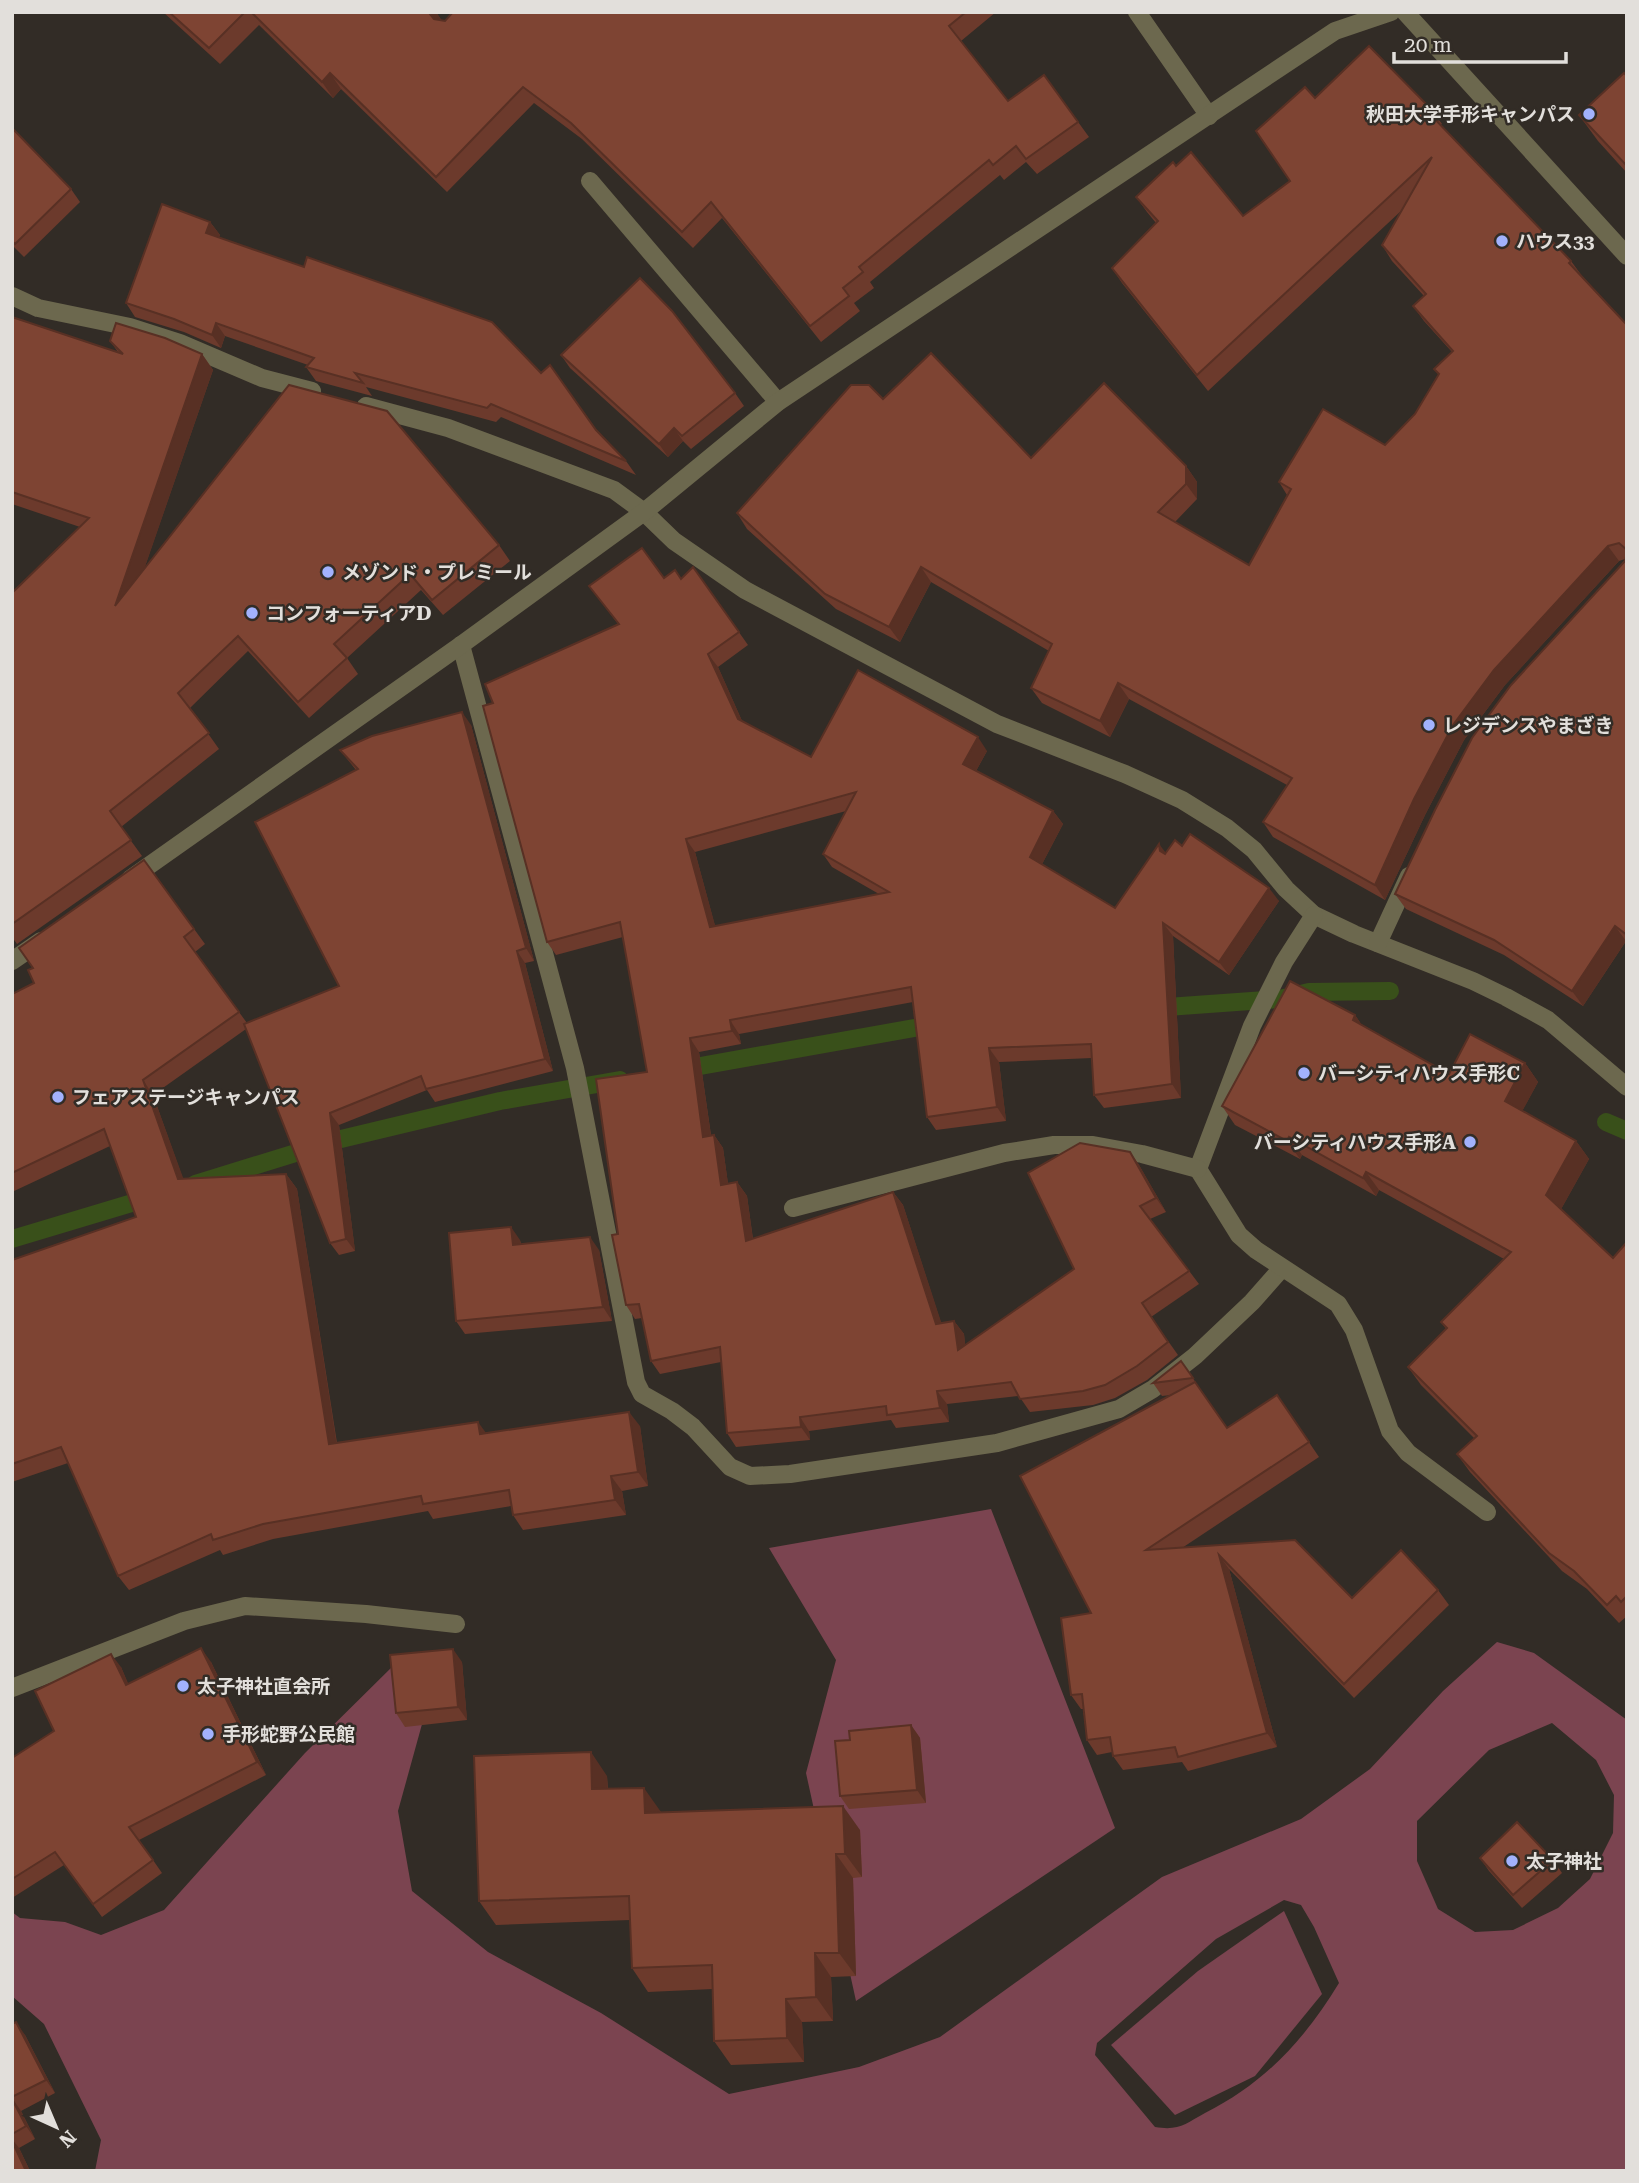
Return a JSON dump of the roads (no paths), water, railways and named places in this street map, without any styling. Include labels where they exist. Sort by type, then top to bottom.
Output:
[{"type":"street","points":[[1137,12],[1209,116]]},
{"type":"street","points":[[114,890],[644,512],[778,402],[1335,31],[1391,12]]},
{"type":"street","points":[[1405,12],[1627,256]]},
{"type":"street","points":[[590,181],[778,402]]},
{"type":"street","points":[[12,296],[38,308],[130,327],[180,343],[262,378],[328,396]]},
{"type":"street","points":[[355,403],[448,428],[614,490],[644,512],[674,541],[745,590],[997,724],[1125,774],[1182,800],[1227,828],[1254,850],[1286,889],[1314,915],[1354,934],[1474,981],[1548,1020],[1627,1087]]},
{"type":"street","points":[[461,645],[575,1068],[636,1382],[642,1394],[672,1410],[693,1427],[730,1468],[750,1476],[790,1474],[997,1443],[1119,1409],[1153,1390],[1195,1356],[1252,1302],[1282,1268]]},
{"type":"street","points":[[1378,943],[1418,857]]},
{"type":"street","points":[[1198,1169],[1252,1026],[1284,962],[1314,915]]},
{"type":"street","points":[[12,961],[57,929]]},
{"type":"street","points":[[793,1208],[967,1162],[1054,1145],[1093,1145],[1142,1154],[1198,1169],[1239,1235],[1282,1268],[1338,1304],[1354,1330],[1390,1431],[1408,1453],[1487,1511]]},
{"type":"street","points":[[12,1688],[184,1621],[245,1606],[366,1614],[456,1624]]},
{"type":"waterway","points":[[1153,1008],[1280,999],[1309,992],[1390,991]]},
{"type":"waterway","points":[[678,1070],[937,1024]]},
{"type":"waterway","points":[[195,1184],[341,1139],[500,1101],[620,1080]]},
{"type":"waterway","points":[[1606,1122],[1627,1131]]},
{"type":"waterway","points":[[12,1239],[152,1197]]},
{"type":"place","name":"秋田大学手形キャンパス","points":[[1589,114]]},
{"type":"place","name":"ハウス33","points":[[1502,241]]},
{"type":"place","name":"メゾンド・プレミール","points":[[328,572]]},
{"type":"place","name":"コンフォーティアD","points":[[252,613]]},
{"type":"place","name":"レジデンスやまざき","points":[[1429,725]]},
{"type":"place","name":"バーシティハウス手形C","points":[[1304,1073]]},
{"type":"place","name":"フェアステージキャンパス","points":[[58,1097]]},
{"type":"place","name":"バーシティハウス手形A","points":[[1470,1142]]},
{"type":"place","name":"太子神社直会所","points":[[183,1686]]},
{"type":"place","name":"手形蛇野公民館","points":[[208,1734]]},
{"type":"place","name":"太子神社","points":[[1512,1861]]}]
